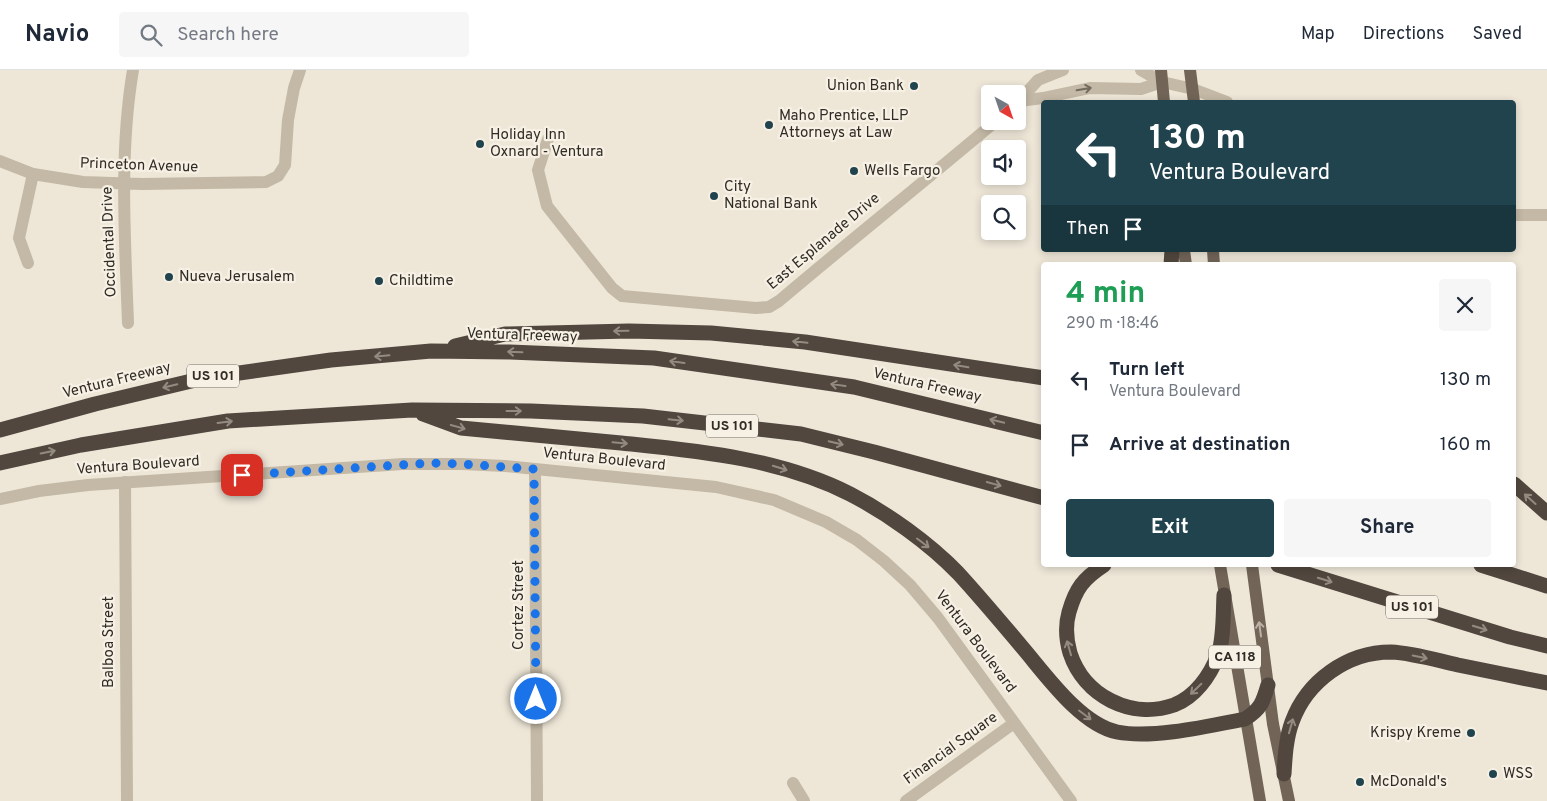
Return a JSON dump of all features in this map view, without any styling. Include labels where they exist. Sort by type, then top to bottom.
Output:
[{"type":"highway","points":[[431,352],[505,334],[629,331],[711,333],[805,342],[1041,378]]},
{"type":"highway","name":"Ventura Freeway","points":[[0,430],[95,404],[204,378],[331,360],[431,352],[510,352],[654,358],[854,387],[1041,432]]},
{"type":"highway","points":[[412,410],[461,428],[702,451],[767,464],[808,477],[850,494],[889,518],[928,546],[956,572],[1058,690],[1097,724],[1116,732],[1150,735],[1246,720],[1262,704],[1268,685]]},
{"type":"highway","name":"US 101","points":[[0,462],[81,445],[228,422],[412,410],[532,411],[644,416],[801,434],[1041,497]]},
{"type":"highway","points":[[1516,486],[1547,512]]},
{"type":"highway","points":[[1101,567],[1087,577],[1074,597],[1066,622],[1067,642],[1073,663],[1084,681],[1114,704],[1130,708],[1153,709],[1174,704],[1192,694],[1208,677],[1219,654],[1224,595]]},
{"type":"highway","name":"US 101","points":[[1284,567],[1510,637],[1547,646]]},
{"type":"highway","points":[[1487,567],[1547,586]]},
{"type":"highway","points":[[1284,774],[1286,750],[1292,723],[1300,703],[1326,675],[1344,663],[1360,657],[1392,652],[1547,683]]},
{"type":"main road","points":[[1190,70],[1194,100]]},
{"type":"main road","points":[[1161,75],[1164,100]]},
{"type":"main road","name":"CA 118","points":[[1220,567],[1260,801]]},
{"type":"main road","name":"CA 118","points":[[1252,567],[1273,724],[1289,801]]},
{"type":"street","name":"Occidental Drive","points":[[128,323],[124,184],[128,105],[133,70]]},
{"type":"street","name":"Princeton Avenue","points":[[0,161],[33,174],[84,182],[124,184],[266,182],[278,176],[285,165],[288,120],[294,88],[300,70]]},
{"type":"street","points":[[1026,93],[1038,80],[1063,70]]},
{"type":"street","points":[[1141,70],[1161,75],[1222,100]]},
{"type":"street","points":[[1026,101],[1090,88],[1141,89],[1161,75]]},
{"type":"street","name":"East Esplanade Drive","points":[[548,139],[538,170],[547,206],[612,288],[622,296],[756,308],[770,307],[779,301],[985,130]]},
{"type":"street","points":[[28,263],[19,238],[33,174]]},
{"type":"street","points":[[1516,215],[1547,215]]},
{"type":"street","name":"Ventura Boulevard","points":[[0,499],[39,491],[88,485],[432,463],[534,469],[716,488],[774,500],[826,522],[856,540],[884,560],[910,584],[938,618],[1071,801]]},
{"type":"street","name":"Cortez Street","points":[[534,469],[537,801]]},
{"type":"street","name":"Balboa Street","points":[[124,482],[127,801]]},
{"type":"street","name":"Financial Square","points":[[906,801],[1014,723]]},
{"type":"street","points":[[793,783],[804,801]]},
{"type":"place","name":"Union Bank","points":[[914,86]]},
{"type":"place","name":"Maho Prentice, LLP Attorneys at Law","points":[[769,125]]},
{"type":"place","name":"Holiday Inn Oxnard - Ventura","points":[[480,144]]},
{"type":"place","name":"Wells Fargo","points":[[854,171]]},
{"type":"place","name":"City National Bank","points":[[714,196]]},
{"type":"place","name":"Nueva Jerusalem","points":[[169,277]]},
{"type":"place","name":"Childtime","points":[[379,281]]},
{"type":"place","name":"Krispy Kreme","points":[[1471,733]]},
{"type":"place","name":"WSS","points":[[1493,774]]},
{"type":"place","name":"McDonald's","points":[[1360,782]]},
{"type":"route","points":[[242,475],[432,463],[534,469],[536,699]]}]
